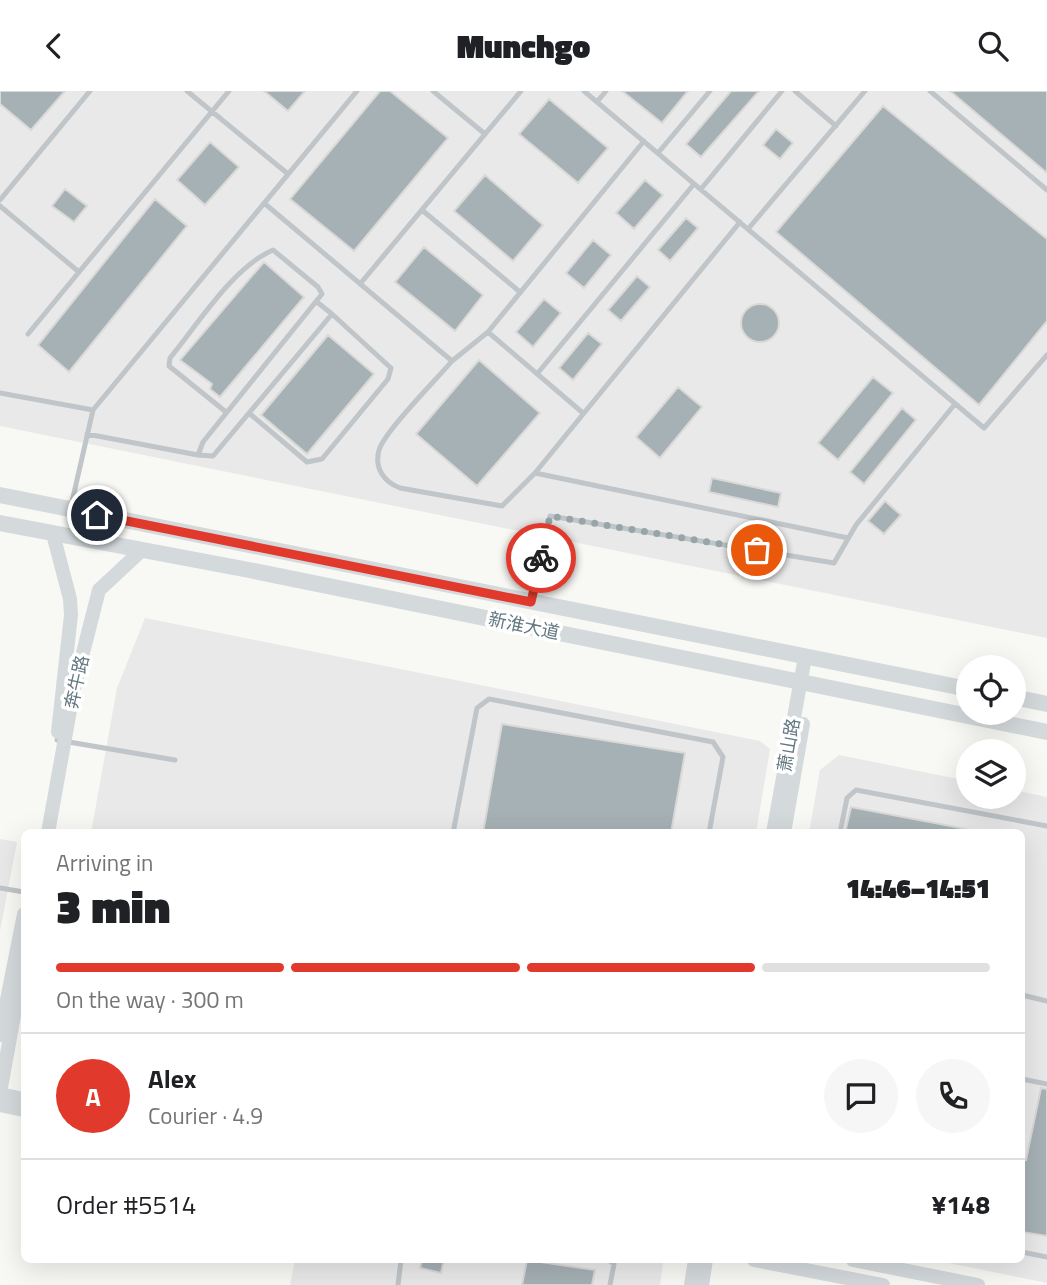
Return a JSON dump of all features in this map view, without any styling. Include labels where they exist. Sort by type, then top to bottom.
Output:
[{"type":"main road","name":"新淮大道","points":[[0,495],[956,687]]},
{"type":"main road","name":"新淮大道","points":[[0,523],[1047,732]]},
{"type":"main road","points":[[1026,700],[1047,704]]},
{"type":"street","name":"奔牛路","points":[[49,829],[61,741],[71,615],[70,599],[53,534]]},
{"type":"street","name":"奔牛路","points":[[41,829],[99,590],[142,550]]},
{"type":"street","name":"萧山路","points":[[774,829],[810,658]]},
{"type":"street","name":"萧山路","points":[[785,829],[805,685]]},
{"type":"street","points":[[0,1034],[21,929]]},
{"type":"street","points":[[21,977],[0,1094],[21,1098]]},
{"type":"street","points":[[0,1105],[21,1109]]},
{"type":"street","points":[[691,1285],[695,1263]]},
{"type":"street","points":[[702,1285],[706,1263]]},
{"type":"street","points":[[769,1263],[883,1285]]},
{"type":"street","points":[[868,1263],[978,1285]]},
{"type":"lane","points":[[0,200],[90,91]]},
{"type":"lane","points":[[187,91],[288,174]]},
{"type":"lane","points":[[28,334],[229,91]]},
{"type":"lane","points":[[70,510],[93,410],[357,91]]},
{"type":"lane","points":[[433,91],[485,134]]},
{"type":"lane","points":[[360,284],[521,91]]},
{"type":"lane","points":[[584,91],[984,428],[1047,355]]},
{"type":"lane","points":[[597,102],[606,91]]},
{"type":"lane","points":[[658,153],[710,91]]},
{"type":"lane","points":[[701,189],[782,91]]},
{"type":"lane","points":[[796,91],[836,126]]},
{"type":"lane","points":[[748,229],[865,91]]},
{"type":"lane","points":[[930,91],[1047,190]]},
{"type":"lane","points":[[644,141],[488,332],[452,362],[382,444],[378,462],[385,479],[400,488],[502,506],[534,473],[740,222]]},
{"type":"lane","points":[[537,374],[694,184]]},
{"type":"lane","points":[[264,203],[452,362]]},
{"type":"lane","points":[[0,206],[79,272]]},
{"type":"lane","points":[[422,210],[520,292]]},
{"type":"lane","points":[[198,455],[203,442],[226,412],[322,294],[318,287],[273,250],[257,257],[228,287],[170,358],[169,366],[226,412]]},
{"type":"lane","points":[[249,413],[307,462],[322,459],[388,379],[391,368],[317,302]]},
{"type":"lane","points":[[87,434],[213,456],[332,314]]},
{"type":"lane","points":[[488,332],[583,414]]},
{"type":"lane","points":[[0,393],[93,410]]},
{"type":"lane","points":[[531,602],[550,516],[834,563],[848,538],[955,404]]},
{"type":"lane","points":[[534,473],[848,538]]},
{"type":"lane","points":[[454,829],[477,708],[489,699],[713,742],[723,757],[710,829]]},
{"type":"lane","points":[[61,741],[175,760]]},
{"type":"lane","points":[[841,829],[847,798],[856,790],[1047,826]]},
{"type":"lane","points":[[0,888],[21,892]]},
{"type":"lane","points":[[1025,996],[1047,1000]]},
{"type":"lane","points":[[1025,1080],[1047,1084]]},
{"type":"lane","points":[[1025,1253],[1047,1257]]},
{"type":"lane","points":[[397,1285],[401,1263]]},
{"type":"lane","points":[[610,1285],[613,1263]]},
{"type":"shaded area","points":[[0,91],[1047,91],[1047,638],[0,426]]},
{"type":"shaded area","points":[[145,618],[760,741],[770,749],[757,829],[92,829],[117,688]]},
{"type":"shaded area","points":[[839,755],[956,779],[956,809],[1026,809],[1026,793],[1047,797],[1047,1283],[949,1263],[1025,1263],[1025,829],[810,829],[820,770]]},
{"type":"shaded area","points":[[0,839],[17,842],[0,931]]},
{"type":"shaded area","points":[[294,1263],[663,1263],[660,1285],[290,1285]]},
{"type":"building","points":[[0,91],[65,91],[31,130],[0,104]]},
{"type":"building","points":[[264,91],[305,91],[288,111]]},
{"type":"building","points":[[380,91],[390,91],[448,138],[354,251],[290,199]]},
{"type":"building","points":[[622,91],[688,91],[662,123]]},
{"type":"building","points":[[731,91],[759,91],[701,157],[686,144]]},
{"type":"building","points":[[950,91],[1047,91],[1047,173]]},
{"type":"building","points":[[549,99],[608,148],[578,183],[519,134]]},
{"type":"building","points":[[883,106],[1047,239],[1047,321],[979,405],[776,232]]},
{"type":"building","points":[[776,129],[793,143],[780,159],[763,145]]},
{"type":"building","points":[[210,142],[239,167],[205,205],[177,180]]},
{"type":"building","points":[[485,175],[543,225],[513,261],[454,211]]},
{"type":"building","points":[[645,180],[663,195],[634,229],[616,213]]},
{"type":"building","points":[[65,189],[87,206],[74,222],[52,206]]},
{"type":"building","points":[[155,199],[187,226],[69,372],[38,345]]},
{"type":"building","points":[[686,218],[698,228],[670,261],[658,250]]},
{"type":"building","points":[[593,240],[611,255],[584,288],[566,273]]},
{"type":"building","points":[[424,247],[483,295],[455,331],[395,282]]},
{"type":"building","points":[[264,262],[304,297],[220,397],[210,389],[212,384],[180,360]]},
{"type":"building","points":[[637,276],[650,287],[621,321],[608,310]]},
{"type":"building","points":[[544,299],[561,313],[533,347],[516,332]]},
{"type":"building","points":[[760,304],[773,310],[779,323],[773,336],[760,342],[747,336],[741,323],[747,310]]},
{"type":"building","points":[[588,333],[602,344],[573,380],[559,368]]},
{"type":"building","points":[[328,335],[374,374],[307,454],[261,415]]},
{"type":"building","points":[[479,360],[540,413],[477,486],[416,434]]},
{"type":"building","points":[[873,377],[893,393],[838,460],[818,443]]},
{"type":"building","points":[[678,387],[702,407],[660,458],[636,437]]},
{"type":"building","points":[[902,408],[916,420],[864,484],[850,472]]},
{"type":"building","points":[[712,478],[781,493],[778,507],[709,492]]},
{"type":"building","points":[[885,501],[901,515],[884,534],[868,521]]},
{"type":"building","points":[[502,724],[685,753],[672,829],[484,829]]},
{"type":"building","points":[[851,807],[966,829],[846,829]]},
{"type":"building","points":[[1041,1088],[1047,1089],[1047,1236],[1025,1232],[1026,1160]]},
{"type":"building","points":[[421,1263],[443,1263],[441,1273],[420,1268]]},
{"type":"building","points":[[526,1263],[547,1263],[595,1270],[592,1285],[522,1285]]},
{"type":"way so far","points":[[541,558],[550,516],[757,550]]},
{"type":"route","points":[[97,515],[531,602],[541,558]]}]
